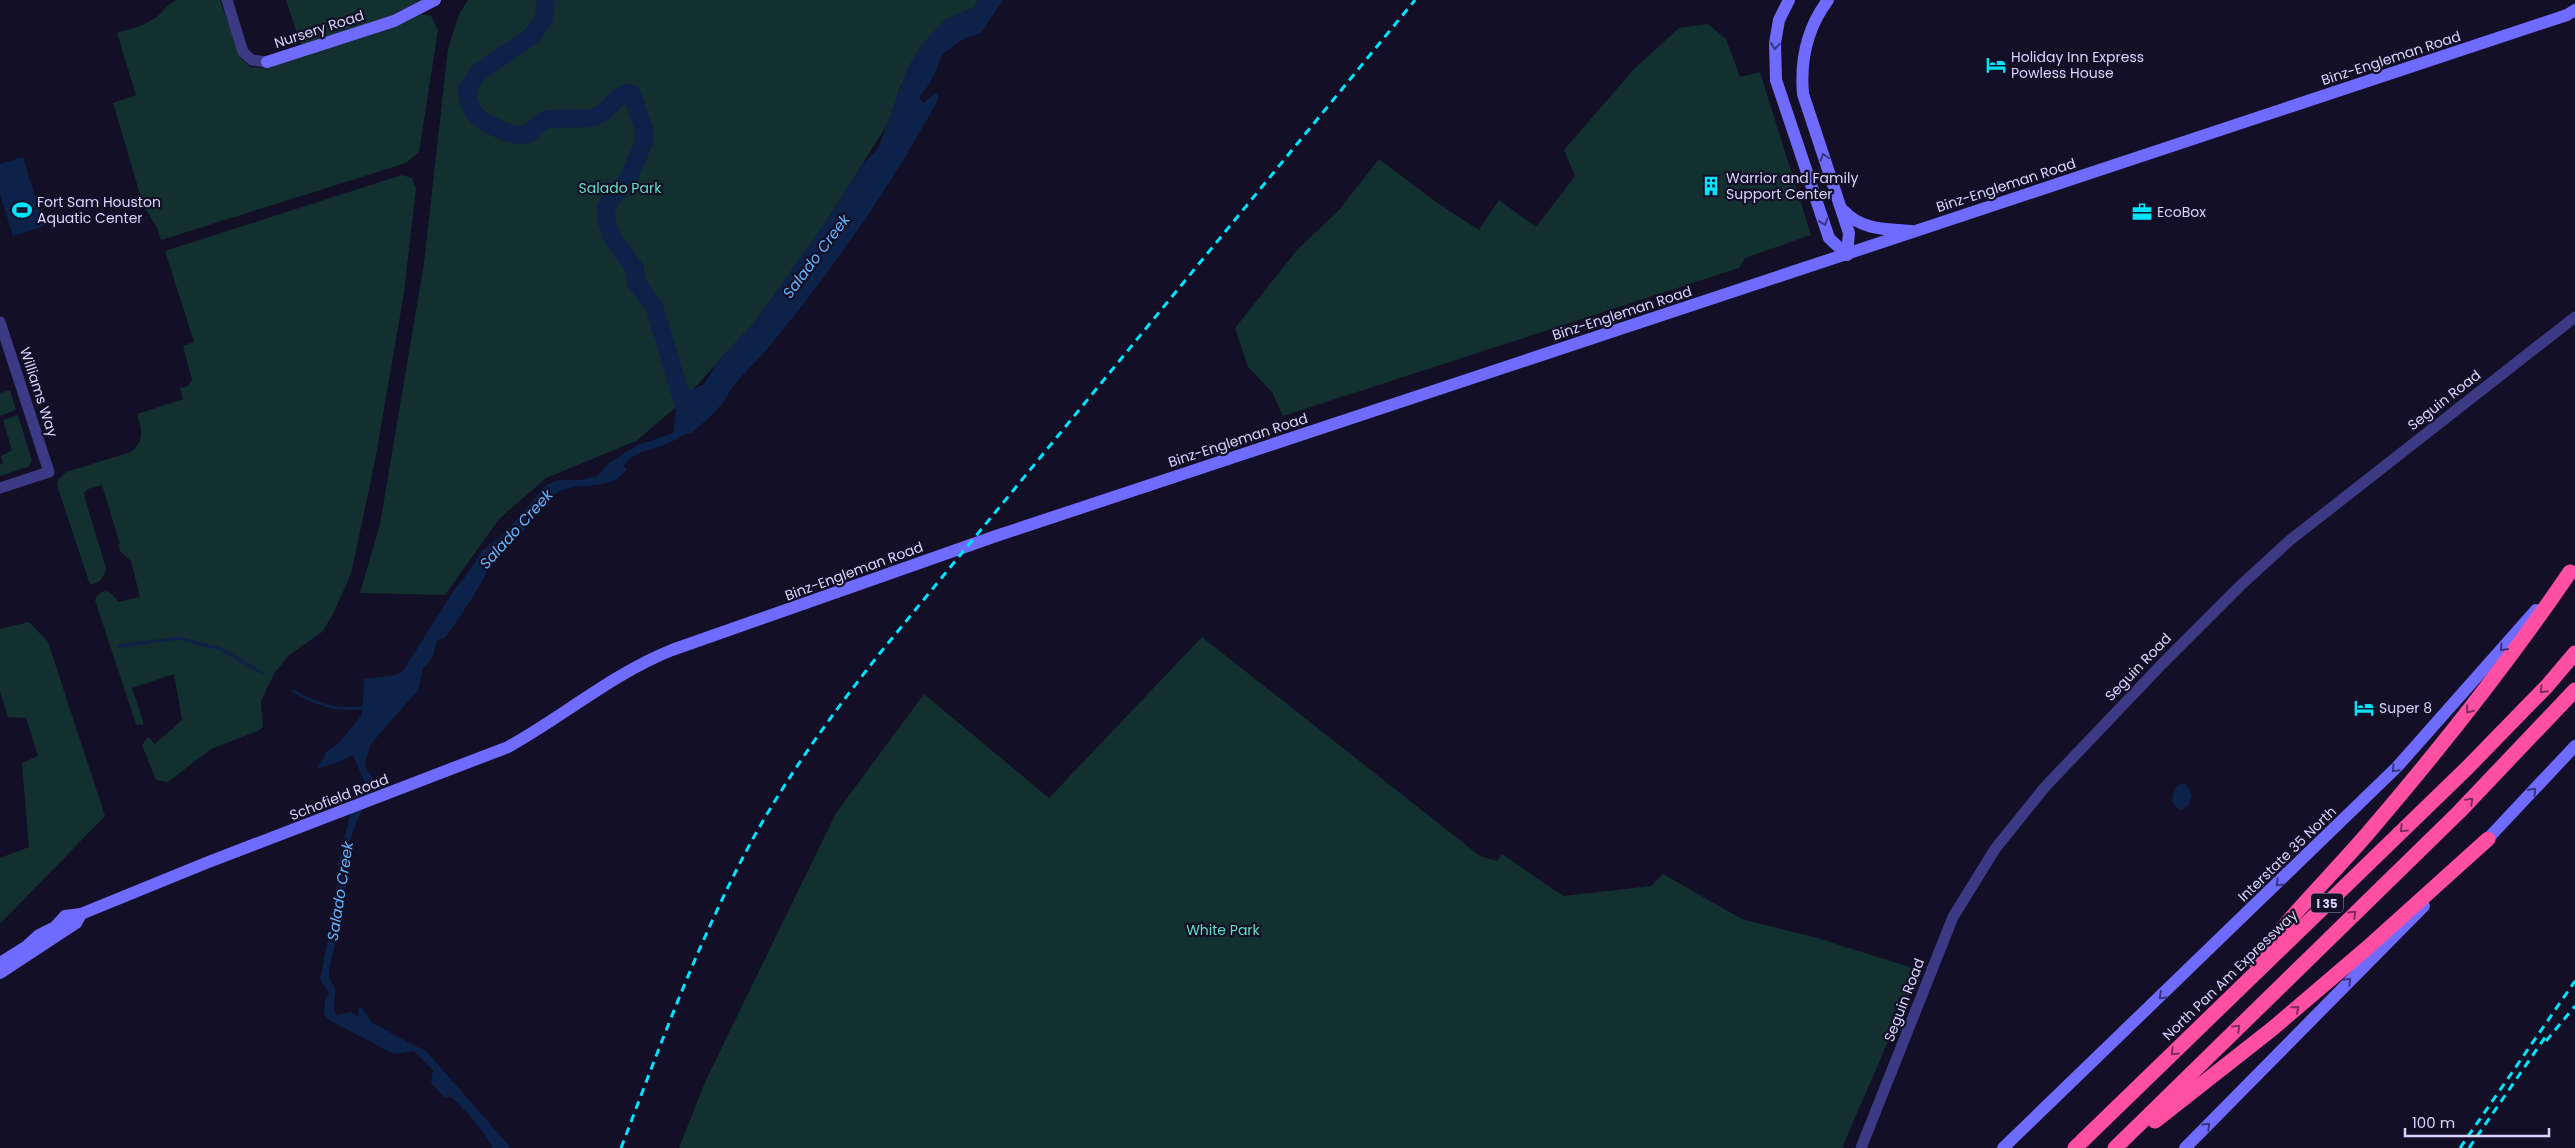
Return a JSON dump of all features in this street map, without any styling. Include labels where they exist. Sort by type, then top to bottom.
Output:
[{"type":"highway","points":[[2233,995],[2267,947],[2369,832],[2485,691],[2525,639],[2572,569]]},
{"type":"highway","name":"North Pan Am Expressway","points":[[2075,1148],[2468,767],[2547,686],[2575,653]]},
{"type":"highway","name":"I 35","points":[[2115,1148],[2459,812],[2575,690]]},
{"type":"highway","points":[[2120,1148],[2272,1029],[2367,948],[2488,839]]},
{"type":"street","points":[[227,0],[243,52],[252,60],[267,62]]},
{"type":"street","name":"Nursery Road","points":[[267,62],[394,21],[435,0]]},
{"type":"street","points":[[1789,0],[1779,20],[1775,43],[1776,80],[1829,238],[1846,254]]},
{"type":"street","points":[[1828,0],[1816,18],[1806,42],[1802,81],[1803,94],[1849,233],[1846,254]]},
{"type":"street","name":"Binz-Engleman Road","points":[[688,645],[996,536],[2572,13]]},
{"type":"street","points":[[1841,208],[1853,222],[1916,232]]},
{"type":"street","name":"Seguin Road","points":[[1861,1148],[1953,916],[1994,849],[2044,788],[2162,664],[2282,547],[2575,317]]},
{"type":"street","name":"Williams Way","points":[[0,322],[49,472],[0,488]]},
{"type":"street","name":"Interstate 35 North","points":[[2003,1148],[2397,767],[2572,569]]},
{"type":"street","name":"Schofield Road","points":[[0,973],[76,923],[80,914],[206,863],[488,756],[538,731],[624,672],[688,645]]},
{"type":"street","points":[[2185,1148],[2488,839],[2575,746]]},
{"type":"street","points":[[0,963],[27,946],[38,935],[55,928],[65,916],[80,914]]},
{"type":"green space","points":[[177,0],[220,0],[242,59],[250,67],[265,68],[422,14],[431,16],[438,30],[419,152],[406,163],[161,240],[157,228],[143,204],[113,103],[136,95],[117,33],[151,21]]},
{"type":"green space","points":[[286,0],[421,0],[390,16],[301,45]]},
{"type":"green space","name":"Salado Park","points":[[468,0],[979,0],[973,8],[945,20],[900,87],[890,120],[826,222],[757,319],[681,403],[636,441],[546,478],[499,519],[445,595],[360,593],[380,524],[424,263],[448,49],[459,14]]},
{"type":"green space","points":[[1708,24],[1726,39],[1740,77],[1760,72],[1811,235],[1745,258],[1739,268],[1283,416],[1272,392],[1248,367],[1235,328],[1297,250],[1339,210],[1379,159],[1436,202],[1479,230],[1499,200],[1536,227],[1575,176],[1564,150],[1634,69],[1679,28]]},
{"type":"green space","points":[[402,175],[412,178],[416,188],[404,293],[375,461],[351,574],[333,614],[322,632],[289,655],[274,674],[261,701],[263,727],[258,731],[211,749],[168,782],[156,780],[142,745],[148,737],[155,744],[182,720],[174,674],[132,688],[143,721],[143,725],[136,724],[95,600],[104,591],[113,595],[118,602],[140,597],[131,561],[120,551],[118,545],[120,544],[102,485],[88,489],[84,493],[86,502],[106,568],[101,580],[90,585],[57,485],[58,480],[66,472],[131,452],[139,443],[141,434],[137,414],[183,399],[180,388],[188,386],[192,380],[183,346],[194,342],[165,251]]},
{"type":"green space","points":[[10,390],[16,410],[0,416],[0,393]]},
{"type":"green space","points":[[18,415],[32,461],[28,467],[0,476],[0,464],[3,463],[1,456],[12,450],[3,420]]},
{"type":"green space","points":[[29,622],[48,642],[105,816],[0,924],[0,858],[29,847],[22,763],[38,756],[26,718],[8,717],[0,692],[0,629]]},
{"type":"green space","name":"White Park","points":[[1202,637],[1480,856],[1497,861],[1502,854],[1563,896],[1651,886],[1663,874],[1742,919],[1814,937],[1919,970],[1842,1148],[679,1148],[705,1082],[836,813],[924,694],[1049,798]]},
{"type":"water","name":"Salado Creek","points":[[979,0],[1003,0],[981,33],[965,38],[943,54],[930,83],[919,98],[923,103],[936,93],[938,95],[938,100],[919,134],[857,231],[787,325],[734,385],[718,409],[692,433],[632,457],[623,467],[627,468],[621,476],[614,481],[572,488],[555,494],[487,572],[446,637],[437,641],[433,656],[423,669],[418,690],[371,744],[365,762],[367,772],[370,773],[375,785],[357,820],[344,860],[346,893],[329,971],[329,978],[335,988],[334,1012],[337,1015],[351,1012],[359,1017],[358,1008],[362,1008],[372,1023],[427,1052],[511,1148],[493,1148],[463,1108],[451,1097],[445,1098],[431,1083],[433,1070],[414,1051],[394,1054],[329,1020],[324,1014],[325,1001],[329,993],[320,979],[337,897],[338,864],[350,815],[366,786],[353,755],[317,769],[326,752],[338,744],[362,715],[364,679],[395,675],[403,671],[456,587],[463,580],[483,550],[506,532],[545,486],[559,480],[582,480],[597,476],[609,463],[638,445],[673,433],[677,402],[689,391],[704,384],[719,360],[757,319],[826,222],[862,165],[878,149],[908,67],[922,44],[945,20],[973,8]]},
{"type":"water","name":"Fort Sam Houston Aquatic Center","points":[[23,157],[44,226],[13,236],[0,194],[0,164]]},
{"type":"water","points":[[2185,783],[2192,795],[2188,806],[2181,810],[2174,805],[2172,799],[2178,785]]},
{"type":"waterway","points":[[546,0],[544,18],[533,35],[478,73],[467,89],[470,105],[478,118],[506,132],[524,135],[545,120],[593,117],[602,113],[626,93],[632,94],[644,130],[644,142],[628,180],[613,196],[606,208],[606,219],[612,237],[635,269],[636,282],[654,306],[688,419]]},
{"type":"waterway","points":[[119,646],[179,638],[221,649],[262,673]]},
{"type":"waterway","points":[[293,691],[320,704],[337,708],[366,707]]},
{"type":"railway","points":[[621,1148],[650,1071],[713,918],[764,819],[811,746],[880,653],[1415,0]]},
{"type":"railway","points":[[2460,1148],[2575,981]]},
{"type":"railway","points":[[2546,1041],[2575,1006]]},
{"type":"railway","points":[[2469,1148],[2548,1033]]},
{"type":"place","name":"Holiday Inn Express Powless House","points":[[1996,65]]},
{"type":"place","name":"Warrior and Family Support Center","points":[[1711,186]]},
{"type":"place","name":"Fort Sam Houston Aquatic Center","points":[[22,210]]},
{"type":"place","name":"EcoBox","points":[[2142,212]]},
{"type":"place","name":"Super 8","points":[[2364,708]]}]
